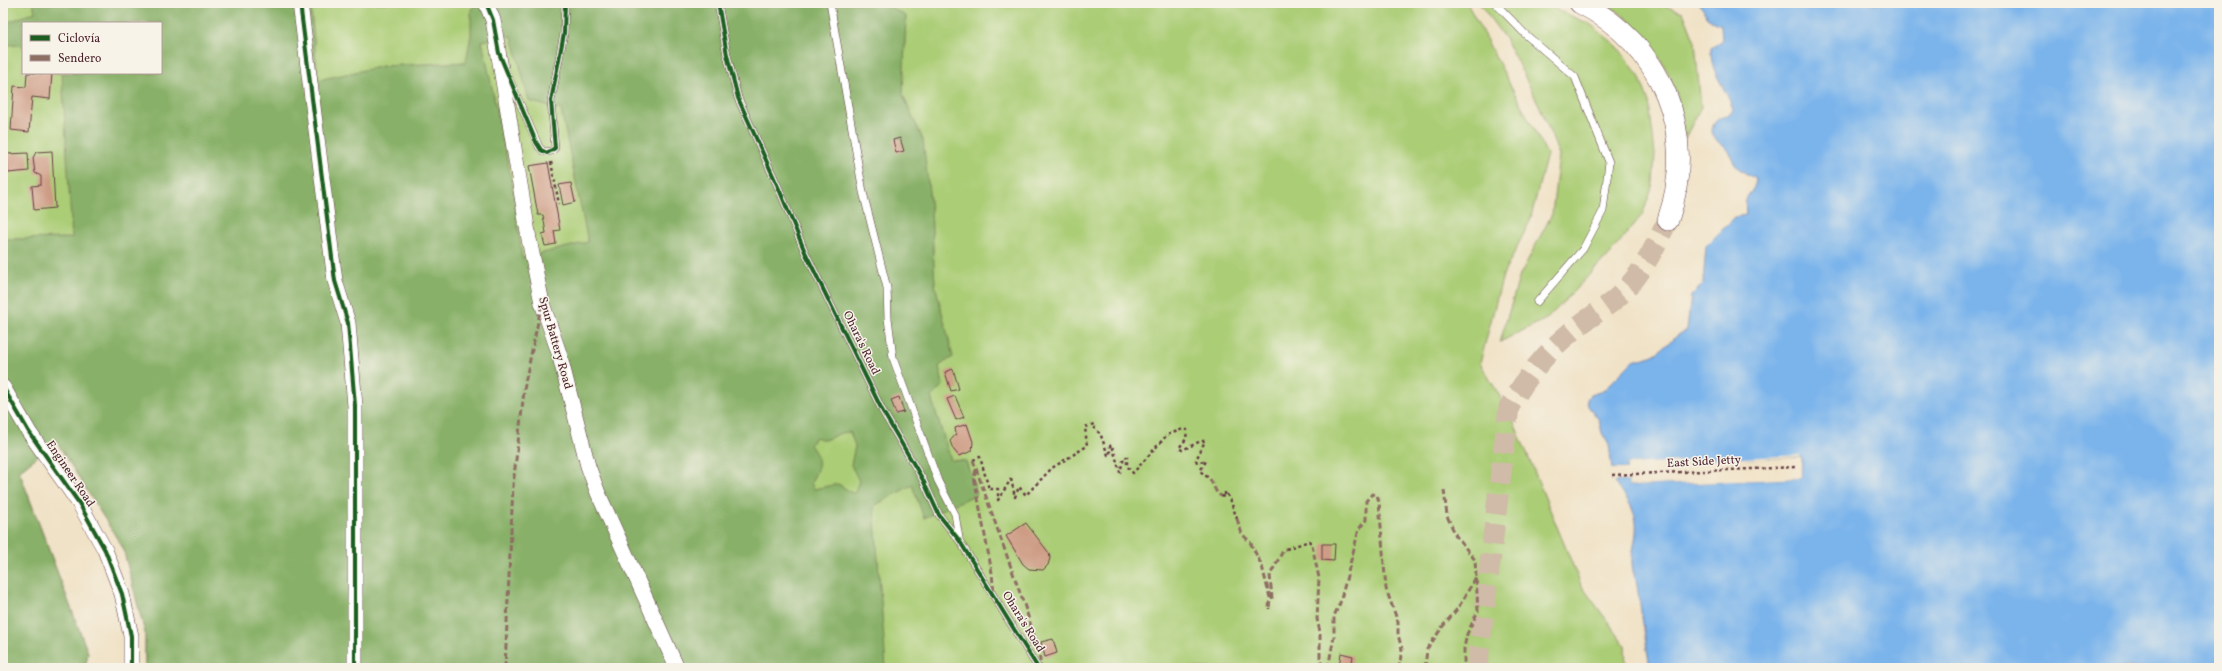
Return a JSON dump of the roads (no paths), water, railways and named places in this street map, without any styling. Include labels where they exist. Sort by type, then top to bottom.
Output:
[{"type":"main road","points":[[1580,3],[1602,15],[1625,33],[1649,61],[1664,88],[1674,117],[1678,153],[1675,195],[1668,220]]},
{"type":"street","points":[[300,3],[335,280],[348,323],[355,406],[355,668]]},
{"type":"street","name":"Spur Battery Road","points":[[486,3],[492,20],[529,239],[542,303],[559,353],[588,466],[601,500],[678,668]]},
{"type":"street","name":"Engineer Road","points":[[3,387],[29,432],[79,503],[105,550],[122,594],[131,636],[131,668]]},
{"type":"lane","points":[[498,53],[536,142],[541,150],[549,152],[555,148],[551,100],[564,33],[565,3]]},
{"type":"lane","name":"Ohara's Road","points":[[718,3],[738,98],[779,189],[805,252],[882,410],[923,480],[939,515],[959,540],[1038,668]]},
{"type":"lane","points":[[830,3],[863,192],[887,288],[888,318],[893,358],[938,481],[955,514],[959,540]]},
{"type":"lane","points":[[1495,3],[1525,34],[1575,77],[1609,162],[1603,211],[1600,217],[1583,249],[1537,302]]},
{"type":"water","points":[[1698,3],[2219,3],[2219,668],[1650,668],[1636,579],[1632,567],[1632,556],[1636,533],[1634,512],[1624,494],[1614,483],[1616,481],[1628,481],[1629,485],[1635,486],[1801,478],[1802,457],[1627,464],[1627,469],[1612,469],[1609,445],[1602,433],[1599,420],[1588,406],[1587,399],[1590,395],[1603,391],[1632,362],[1655,354],[1678,335],[1687,330],[1691,296],[1703,284],[1706,246],[1735,217],[1746,215],[1745,207],[1747,197],[1755,185],[1756,179],[1736,166],[1729,151],[1716,140],[1712,133],[1712,129],[1716,121],[1733,110],[1713,65],[1711,57],[1711,48],[1722,41],[1721,25],[1708,19],[1706,13]]},
{"type":"tunnel","points":[[1477,668],[1509,407],[1522,386],[1544,357],[1577,327],[1616,298],[1636,277],[1648,259],[1668,220]]}]
